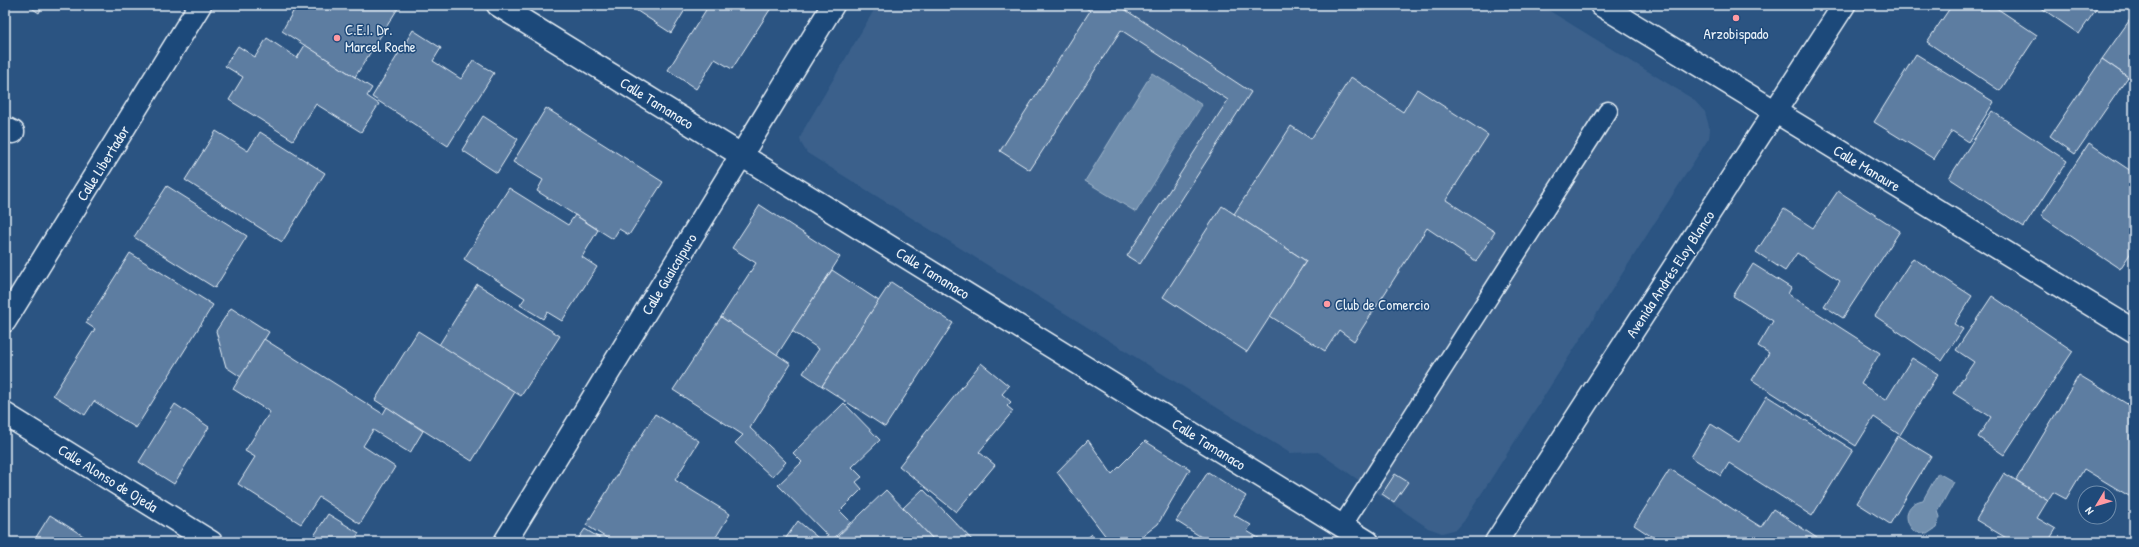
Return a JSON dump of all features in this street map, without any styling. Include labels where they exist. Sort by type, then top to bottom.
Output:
[{"type":"street","name":"Calle Libertador","points":[[5,321],[200,5]]},
{"type":"street","name":"Calle Tamanaco","points":[[498,5],[1368,542]]},
{"type":"street","name":"Calle Guaicaipuro","points":[[505,542],[833,5]]},
{"type":"street","name":"Calle Manaure","points":[[1601,5],[2134,331]]},
{"type":"street","name":"Avenida Andrés Eloy Blanco","points":[[1496,542],[1844,5]]},
{"type":"street","name":"Calle Alonso de Ojeda","points":[[5,414],[212,542]]},
{"type":"lane","points":[[1342,526],[1608,111]]},
{"type":"shaded area","name":"Club de Comercio","points":[[877,5],[1540,5],[1693,99],[1705,112],[1710,130],[1709,138],[1464,521],[1457,529],[1442,533],[1428,528],[1318,452],[1290,453],[807,153],[801,143],[800,138],[804,129]]},
{"type":"shaded area","points":[[1152,73],[1202,105],[1136,212],[1085,181]]},
{"type":"shaded area","points":[[1938,473],[1954,482],[1938,511],[1940,517],[1936,528],[1927,534],[1915,532],[1908,523],[1907,513],[1912,505],[1923,500]]},
{"type":"building","points":[[27,5],[43,5],[39,13]]},
{"type":"building","name":"C.E.I. Dr. Marcel Roche","points":[[285,5],[400,5],[355,77],[282,31],[294,10]]},
{"type":"building","points":[[628,5],[688,5],[671,33]]},
{"type":"building","points":[[709,5],[773,5],[732,69],[715,59],[696,89],[668,70]]},
{"type":"building","points":[[1082,5],[1118,5],[1251,92],[1140,264],[1127,256],[1228,100],[1121,30],[1030,170],[1000,151],[1090,11]]},
{"type":"building","points":[[1952,5],[1992,5],[2037,35],[2000,91],[1927,42]]},
{"type":"building","points":[[2037,5],[2099,5],[2079,34]]},
{"type":"building","points":[[2134,14],[2134,68],[2128,77],[2102,59]]},
{"type":"building","points":[[413,30],[441,48],[433,61],[461,79],[473,60],[494,73],[448,146],[372,97]]},
{"type":"building","points":[[267,38],[297,58],[305,45],[372,88],[367,96],[379,104],[361,132],[316,104],[293,140],[229,100],[243,77],[225,66],[238,46],[255,57]]},
{"type":"building","points":[[1916,54],[1994,102],[1969,142],[1952,131],[1934,159],[1874,122]]},
{"type":"building","points":[[2102,59],[2128,77],[2075,154],[2050,136]]},
{"type":"building","points":[[2134,68],[2134,81],[2128,77]]},
{"type":"building","points":[[1351,77],[1403,112],[1417,89],[1488,135],[1446,200],[1495,232],[1476,261],[1427,228],[1354,341],[1339,330],[1325,351],[1270,316],[1306,261],[1234,214],[1291,126],[1311,139]]},
{"type":"building","points":[[546,108],[663,182],[629,235],[619,229],[613,239],[537,191],[543,180],[513,162]]},
{"type":"building","points":[[1992,111],[2067,161],[2024,227],[1949,178]]},
{"type":"building","points":[[483,116],[518,139],[497,173],[462,150]]},
{"type":"building","points":[[216,131],[248,151],[260,132],[325,173],[282,242],[185,180]]},
{"type":"building","points":[[2089,143],[2134,173],[2134,248],[2120,269],[2041,216]]},
{"type":"building","points":[[167,186],[247,236],[215,288],[134,237]]},
{"type":"building","points":[[509,188],[568,225],[575,215],[598,230],[582,257],[597,267],[562,321],[547,312],[543,319],[520,305],[525,298],[464,259]]},
{"type":"building","points":[[1838,191],[1900,231],[1843,318],[1824,306],[1840,281],[1797,253],[1785,271],[1756,252],[1784,209],[1813,228]]},
{"type":"building","points":[[760,205],[840,257],[777,355],[721,317],[756,263],[732,248]]},
{"type":"building","points":[[1222,206],[1306,261],[1247,352],[1163,297]]},
{"type":"building","points":[[130,253],[213,305],[136,428],[94,401],[85,415],[53,395],[95,329],[86,323]]},
{"type":"building","points":[[1913,258],[1972,296],[1954,324],[1963,329],[1942,361],[1875,316]]},
{"type":"building","points":[[1753,264],[1791,288],[1788,294],[1880,353],[1861,384],[1886,400],[1912,358],[1938,374],[1900,435],[1874,417],[1856,446],[1752,380],[1769,353],[1758,346],[1773,321],[1733,296]]},
{"type":"building","points":[[832,270],[879,301],[822,386],[803,373],[819,349],[792,331]]},
{"type":"building","points":[[891,282],[953,323],[885,427],[822,386]]},
{"type":"building","points":[[477,284],[560,336],[521,396],[439,345]]},
{"type":"building","points":[[1992,296],[2073,351],[2004,455],[1978,437],[1991,417],[1953,393],[1974,362],[1956,350]]},
{"type":"building","points":[[231,308],[269,332],[241,377],[226,367],[216,331]]},
{"type":"building","points":[[721,317],[791,364],[750,428],[786,462],[772,477],[735,443],[743,435],[673,390]]},
{"type":"building","points":[[418,331],[515,392],[472,461],[375,400]]},
{"type":"building","points":[[264,339],[383,414],[387,407],[423,431],[410,453],[373,430],[363,446],[395,467],[360,524],[319,497],[301,524],[238,484],[255,457],[245,451],[270,412],[233,389]]},
{"type":"building","points":[[981,363],[1009,386],[1002,394],[1011,402],[1007,406],[1013,411],[979,452],[995,465],[956,512],[899,466]]},
{"type":"building","points":[[2079,375],[2134,408],[2134,499],[2117,489],[2117,485],[2111,485],[2084,469],[2066,499],[2053,492],[2048,500],[2016,480]]},
{"type":"building","points":[[1767,396],[1853,450],[1812,516],[1729,463],[1721,476],[1691,457],[1711,424],[1739,442]]},
{"type":"building","points":[[844,403],[880,440],[852,467],[862,477],[856,482],[862,489],[840,511],[851,522],[832,540],[778,485],[802,462],[793,453]]},
{"type":"building","points":[[175,404],[209,427],[174,484],[139,462]]},
{"type":"building","points":[[655,414],[699,441],[675,480],[730,514],[713,542],[613,542],[586,525]]},
{"type":"building","points":[[1898,436],[1931,456],[1890,524],[1857,503]]},
{"type":"building","points":[[1088,440],[1112,474],[1145,441],[1190,469],[1158,524],[1135,542],[1110,542],[1057,472]]},
{"type":"building","points":[[1670,469],[1761,527],[1773,509],[1823,542],[1660,542],[1634,525]]},
{"type":"building","points":[[1208,472],[1246,496],[1234,515],[1251,525],[1247,531],[1265,542],[1209,542],[1176,521]]},
{"type":"building","points":[[2004,473],[2048,500],[2037,518],[2056,529],[2048,542],[2013,542],[1976,520]]},
{"type":"building","points":[[1395,474],[1408,482],[1394,502],[1382,494]]},
{"type":"building","points":[[923,489],[974,542],[936,542],[903,508]]},
{"type":"building","points":[[886,490],[934,540],[932,542],[842,542],[837,537]]},
{"type":"building","points":[[328,514],[359,533],[353,542],[310,542]]},
{"type":"building","points":[[50,515],[93,542],[33,542]]},
{"type":"building","points":[[798,521],[823,542],[783,542]]},
{"type":"building","points":[[585,529],[606,542],[576,542]]},
{"type":"building","points":[[1092,534],[1099,542],[1083,542]]},
{"type":"place","name":"Arzobispado","points":[[1736,18]]},
{"type":"place","name":"C.E.I. Dr. Marcel Roche","points":[[337,38]]},
{"type":"place","name":"Club de Comercio","points":[[1327,304]]}]
